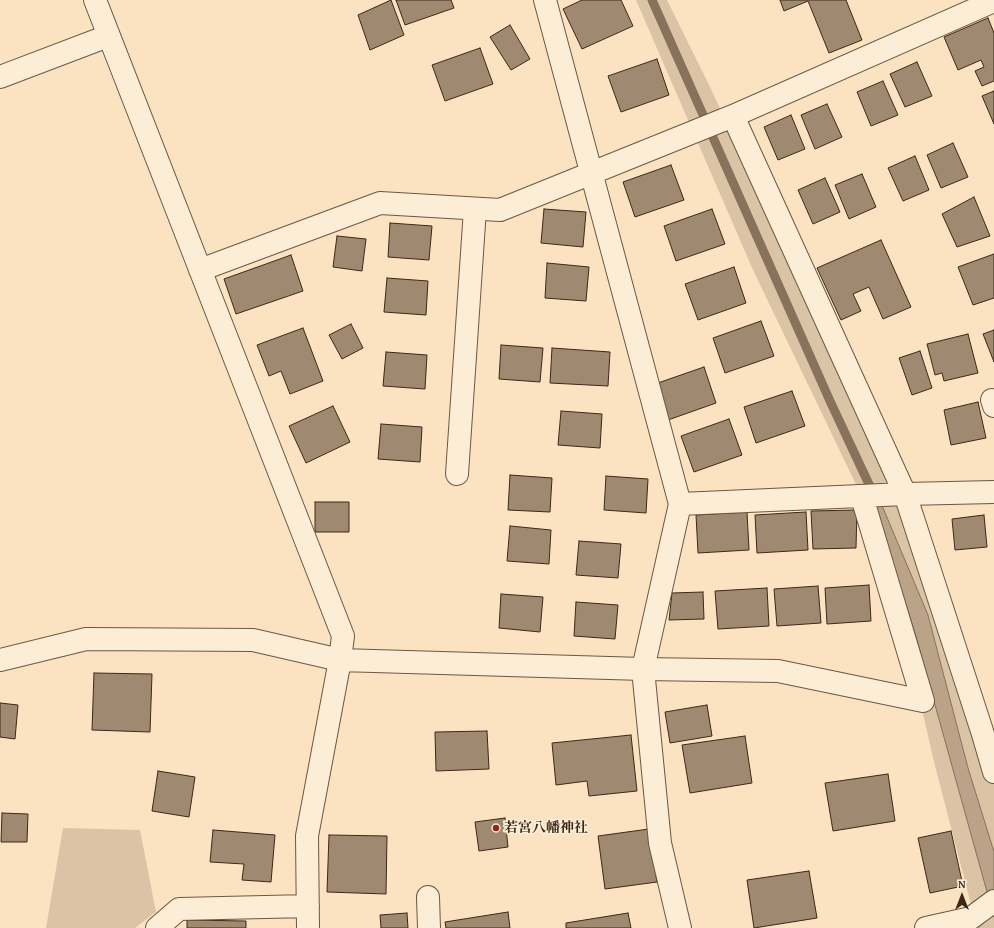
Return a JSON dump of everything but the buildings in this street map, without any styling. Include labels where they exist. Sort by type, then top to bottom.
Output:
[{"type":"street","points":[[94,0],[342,636],[340,660],[307,836],[308,928]]},
{"type":"street","points":[[545,0],[680,504],[643,668],[660,844],[680,928]]},
{"type":"street","points":[[200,270],[380,203],[500,210],[733,116],[994,2]]},
{"type":"street","points":[[0,77],[108,36]]},
{"type":"street","points":[[733,116],[905,494],[994,772]]},
{"type":"street","points":[[456,474],[475,209]]},
{"type":"street","points":[[680,504],[905,494],[994,492]]},
{"type":"street","points":[[0,660],[86,639],[253,640],[340,660],[778,670],[922,701],[862,496]]},
{"type":"street","points":[[428,897],[429,928]]},
{"type":"street","points":[[926,928],[971,918],[994,901]]},
{"type":"street","points":[[157,928],[179,909],[308,906]]},
{"type":"shaded area","points":[[636,0],[667,0],[711,89],[801,283],[897,478],[994,775],[994,928],[979,928],[974,916],[934,762],[914,674],[862,497],[753,270]]},
{"type":"shaded area","points":[[871,496],[878,496],[928,615],[968,768],[994,852],[994,917],[915,633]]},
{"type":"shaded area","points":[[63,828],[140,830],[156,912],[135,928],[46,928]]},
{"type":"waterway","points":[[652,0],[830,401],[874,495]]},
{"type":"place","name":"若宮八幡神社","points":[[496,828]]}]
